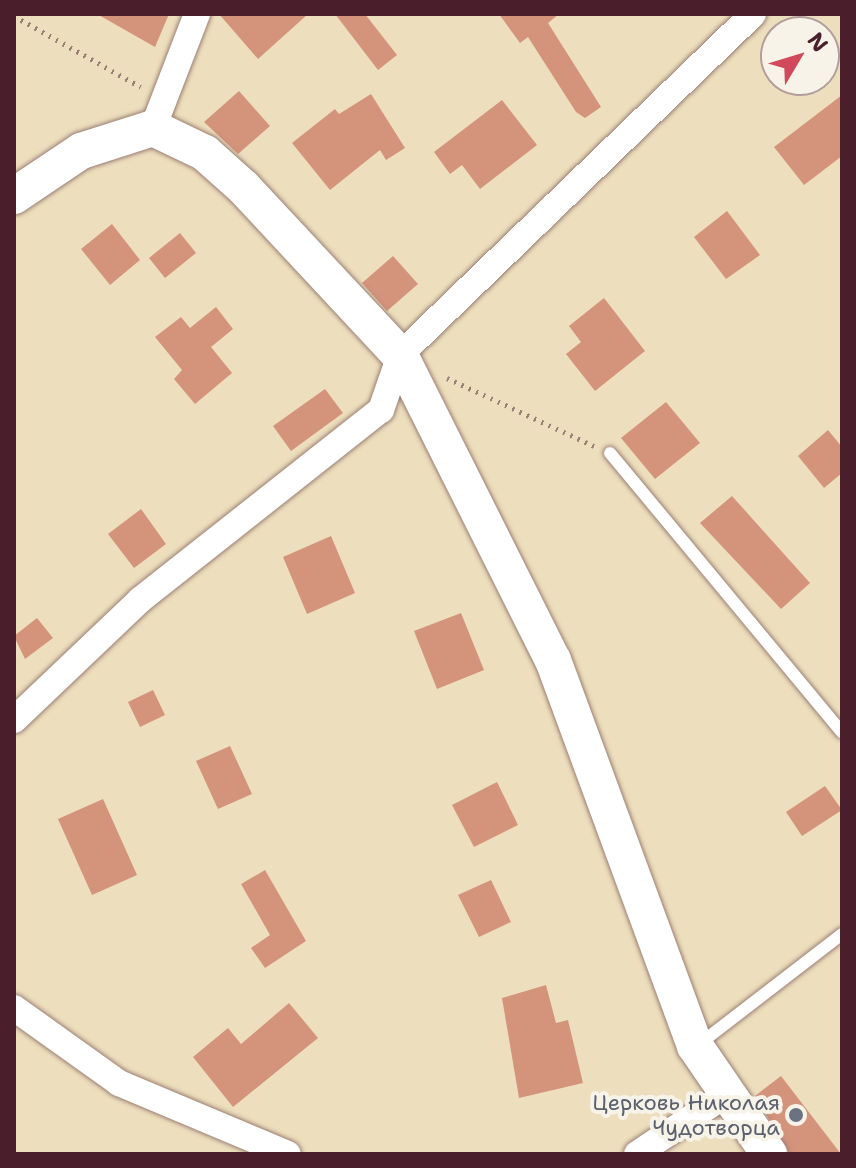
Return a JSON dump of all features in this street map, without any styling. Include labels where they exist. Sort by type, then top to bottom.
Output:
[{"type":"street","points":[[14,196],[81,151],[158,114],[197,14]]},
{"type":"street","points":[[14,720],[140,600],[381,410],[400,355],[753,14]]},
{"type":"street","points":[[158,114],[244,188],[400,355],[553,660],[695,1046],[769,1154]]},
{"type":"street","points":[[14,1008],[119,1083],[288,1154]]},
{"type":"street","points":[[637,1154],[728,1093]]},
{"type":"lane","points":[[610,453],[842,732]]},
{"type":"lane","points":[[695,1046],[842,934]]},
{"type":"path","points":[[14,16],[158,114]]},
{"type":"path","points":[[400,355],[610,453]]},
{"type":"building","points":[[97,14],[169,14],[155,47]]},
{"type":"building","points":[[219,14],[308,14],[258,59]]},
{"type":"building","points":[[335,14],[365,14],[397,55],[378,70]]},
{"type":"building","points":[[499,14],[559,14],[548,23],[601,107],[585,118],[576,112],[528,37],[520,43]]},
{"type":"building","points":[[239,91],[270,126],[238,154],[204,122]]},
{"type":"building","points":[[371,94],[405,148],[386,160],[380,150],[330,190],[292,143],[335,109],[339,114]]},
{"type":"building","points":[[842,95],[842,156],[804,185],[774,147]]},
{"type":"building","points":[[502,100],[537,145],[480,189],[462,165],[450,174],[434,152]]},
{"type":"building","points":[[727,211],[760,255],[726,279],[694,237]]},
{"type":"building","points":[[112,224],[140,260],[110,285],[81,249]]},
{"type":"building","points":[[180,233],[196,253],[165,278],[149,258]]},
{"type":"building","points":[[393,256],[418,284],[387,311],[362,283]]},
{"type":"building","points":[[604,298],[645,351],[595,391],[566,354],[581,342],[569,326]]},
{"type":"building","points":[[216,307],[233,329],[211,347],[232,373],[195,404],[174,379],[182,370],[155,337],[181,317],[190,328]]},
{"type":"building","points":[[325,389],[343,413],[291,451],[273,426]]},
{"type":"building","points":[[666,402],[700,443],[655,479],[621,438]]},
{"type":"building","points":[[828,430],[842,447],[842,473],[824,488],[798,456]]},
{"type":"building","points":[[732,496],[810,583],[781,609],[700,523]]},
{"type":"building","points":[[141,509],[166,544],[134,568],[108,534]]},
{"type":"building","points":[[331,536],[355,593],[307,614],[283,557]]},
{"type":"building","points":[[461,613],[484,670],[437,689],[414,631]]},
{"type":"building","points":[[37,618],[53,638],[25,659],[14,636]]},
{"type":"building","points":[[153,690],[165,715],[140,727],[128,702]]},
{"type":"building","points":[[230,746],[252,794],[218,809],[196,761]]},
{"type":"building","points":[[497,782],[518,825],[474,847],[452,805]]},
{"type":"building","points":[[825,786],[842,810],[802,836],[786,812]]},
{"type":"building","points":[[103,799],[137,875],[92,895],[58,819]]},
{"type":"building","points":[[265,870],[306,941],[265,968],[251,948],[270,935],[241,884]]},
{"type":"building","points":[[491,880],[511,922],[479,937],[458,895]]},
{"type":"building","points":[[546,985],[556,1023],[568,1020],[583,1083],[519,1098],[502,998]]},
{"type":"building","points":[[289,1003],[318,1038],[233,1107],[193,1057],[228,1028],[241,1044]]},
{"type":"building","points":[[781,1076],[841,1154],[790,1154],[755,1096]]},
{"type":"place","name":"Церковь Николая Чудотворца","points":[[796,1115]]}]
